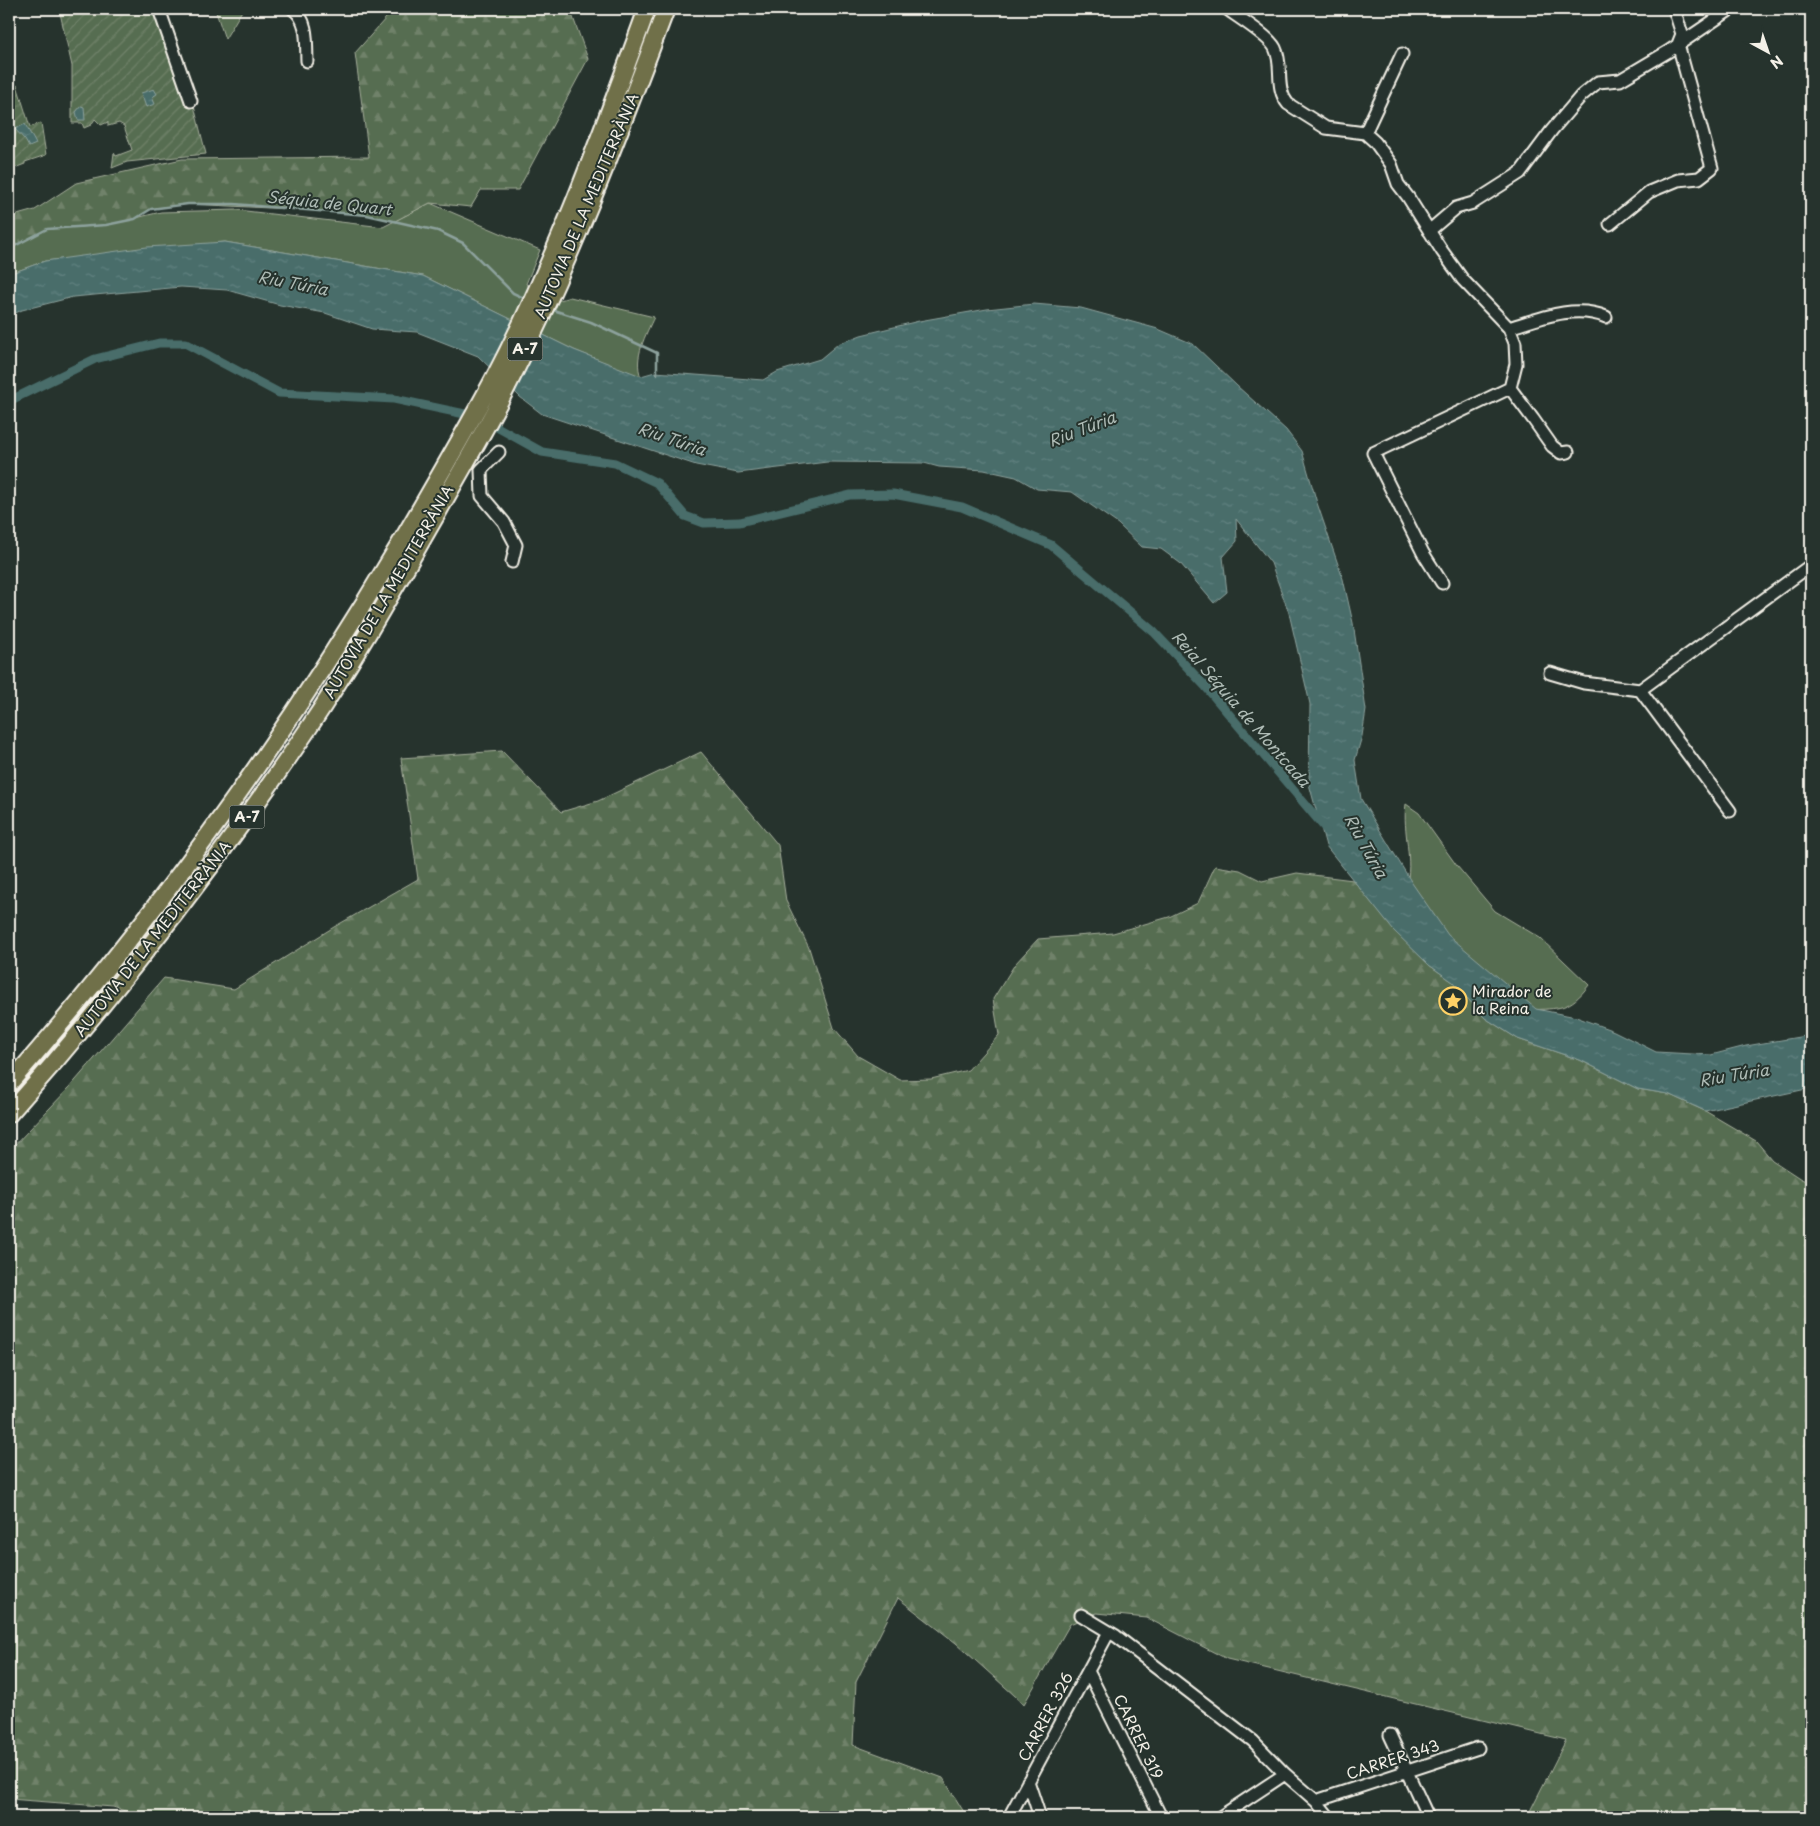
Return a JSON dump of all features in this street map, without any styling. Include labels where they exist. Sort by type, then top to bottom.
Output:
[{"type":"highway","name":"AUTOVIA DE LA MEDITERRÀNIA","points":[[584,196],[647,9]]},
{"type":"highway","name":"AUTOVIA DE LA MEDITERRÀNIA","points":[[9,1114],[146,953],[221,854],[320,710],[378,618],[542,277],[629,109],[666,9]]},
{"type":"highway","name":"AUTOVIA DE LA MEDITERRÀNIA","points":[[9,1084],[129,942],[210,833],[293,715],[440,491]]},
{"type":"street","points":[[159,9],[191,101]]},
{"type":"street","points":[[293,9],[300,14],[305,23],[307,61]]},
{"type":"street","points":[[1227,9],[1268,39],[1275,48],[1278,56],[1280,89],[1288,104],[1326,128],[1365,133],[1375,142],[1391,164],[1398,184],[1463,280],[1509,328],[1514,343],[1516,364],[1510,388]]},
{"type":"street","points":[[1610,224],[1649,192],[1678,180],[1699,178],[1712,168],[1678,44],[1682,34],[1674,9]]},
{"type":"street","points":[[1430,231],[1456,208],[1473,203],[1520,173],[1552,130],[1581,96],[1598,82],[1620,80],[1730,9]]},
{"type":"street","points":[[1365,133],[1402,54]]},
{"type":"street","points":[[1509,328],[1544,317],[1570,312],[1593,312],[1606,317]]},
{"type":"street","points":[[1510,388],[1552,446],[1561,453],[1568,452]]},
{"type":"street","points":[[1442,583],[1422,553],[1373,452],[1510,388]]},
{"type":"street","points":[[499,452],[480,470],[482,496],[504,522],[516,545],[512,562]]},
{"type":"street","points":[[1550,673],[1584,683],[1640,690],[1811,565]]},
{"type":"street","points":[[1640,690],[1730,812]]},
{"type":"street","points":[[1081,1615],[1109,1632],[1253,1741],[1285,1774],[1316,1801],[1329,1817]]},
{"type":"street","name":"CARRER 326","points":[[1009,1817],[1109,1632]]},
{"type":"street","name":"CARRER 319","points":[[1088,1671],[1161,1817]]},
{"type":"street","points":[[1390,1735],[1428,1817]]},
{"type":"street","name":"CARRER 343","points":[[1316,1801],[1478,1748]]},
{"type":"street","points":[[1220,1817],[1285,1774]]},
{"type":"street","points":[[1028,1781],[1040,1817]]},
{"type":"green space","points":[[63,9],[162,9],[194,106],[206,154],[127,162],[112,168],[114,153],[116,156],[132,150],[124,126],[119,123],[108,126],[108,122],[101,125],[95,119],[91,125],[84,128],[82,123],[72,123],[72,66],[60,13]]},
{"type":"green space","points":[[215,9],[243,9],[225,39]]},
{"type":"green space","points":[[394,9],[570,9],[588,59],[518,190],[481,190],[471,207],[430,203],[395,221],[367,215],[311,210],[188,204],[151,209],[135,219],[106,225],[47,229],[9,249],[9,220],[17,215],[35,210],[76,183],[182,159],[369,157],[355,53]]},
{"type":"green space","points":[[17,85],[30,127],[41,123],[46,155],[9,170],[9,86]]},
{"type":"green space","points":[[9,193],[17,215],[9,220]]},
{"type":"green space","points":[[430,203],[540,250],[526,284],[554,302],[570,297],[654,317],[639,354],[641,377],[574,350],[423,276],[225,242],[45,261],[9,274],[9,249],[47,229],[106,225],[161,212],[237,210],[383,227]]},
{"type":"green space","points":[[502,751],[561,812],[598,801],[701,752],[778,845],[786,901],[809,948],[834,1028],[858,1056],[900,1080],[931,1079],[968,1070],[999,1035],[993,999],[1015,964],[1038,939],[1113,933],[1169,917],[1198,903],[1215,866],[1240,870],[1262,881],[1297,873],[1353,880],[1394,930],[1429,965],[1453,982],[1485,1018],[1518,1039],[1580,1060],[1638,1089],[1668,1094],[1705,1111],[1756,1141],[1772,1160],[1801,1179],[1811,1183],[1811,1817],[1527,1817],[1566,1740],[1227,1659],[1147,1618],[1096,1613],[1070,1624],[1024,1704],[956,1643],[898,1598],[856,1682],[853,1745],[943,1778],[967,1817],[143,1817],[113,1807],[9,1799],[9,1151],[69,1088],[164,978],[234,989],[334,927],[418,879],[401,758]]},
{"type":"green space","points":[[1406,804],[1419,813],[1457,866],[1495,911],[1540,938],[1589,985],[1576,1000],[1556,1008],[1529,1010],[1470,965],[1406,887],[1409,866],[1405,825]]},
{"type":"water","points":[[154,89],[157,94],[152,97],[155,104],[146,107],[141,93]]},
{"type":"water","points":[[81,106],[84,107],[85,120],[78,120],[76,112]]},
{"type":"water","points":[[25,124],[36,144],[29,147],[15,129]]},
{"type":"water","name":"Riu Túria","points":[[225,242],[423,276],[574,350],[641,376],[655,372],[763,380],[777,372],[820,359],[838,344],[861,335],[919,321],[987,309],[1034,304],[1081,308],[1158,329],[1193,344],[1286,430],[1302,451],[1317,503],[1343,579],[1353,623],[1366,710],[1362,736],[1355,760],[1361,799],[1412,883],[1448,935],[1536,1009],[1576,1017],[1614,1031],[1656,1052],[1711,1055],[1746,1046],[1811,1035],[1811,1088],[1705,1111],[1668,1094],[1638,1089],[1580,1060],[1518,1039],[1485,1018],[1453,982],[1429,965],[1393,930],[1326,846],[1309,784],[1310,704],[1289,613],[1271,563],[1236,519],[1237,541],[1223,557],[1227,592],[1214,603],[1180,563],[1161,549],[1142,547],[1118,524],[1072,492],[1037,489],[1016,477],[984,470],[939,467],[924,463],[827,462],[738,473],[696,465],[542,414],[520,397],[478,356],[417,332],[372,329],[325,313],[280,305],[227,290],[181,287],[73,297],[22,310],[9,316],[9,274],[45,261],[147,247]]},
{"type":"waterway","name":"Séquia de Quart","points":[[9,249],[47,229],[106,225],[135,219],[151,209],[188,204],[234,204],[367,215],[438,231],[463,243],[513,293],[526,299]]},
{"type":"waterway","name":"Séquia de Quart","points":[[550,309],[591,322],[657,353],[657,374]]},
{"type":"waterway","name":"Reial Séquia de Montcada","points":[[9,401],[95,359],[159,343],[185,343],[279,393],[394,399],[479,417],[542,452],[615,463],[657,483],[685,516],[704,523],[740,522],[850,495],[893,494],[962,507],[1051,545],[1154,632],[1206,687],[1326,829]]},
{"type":"place","name":"Mirador de la Reina","points":[[1453,1001]]}]
